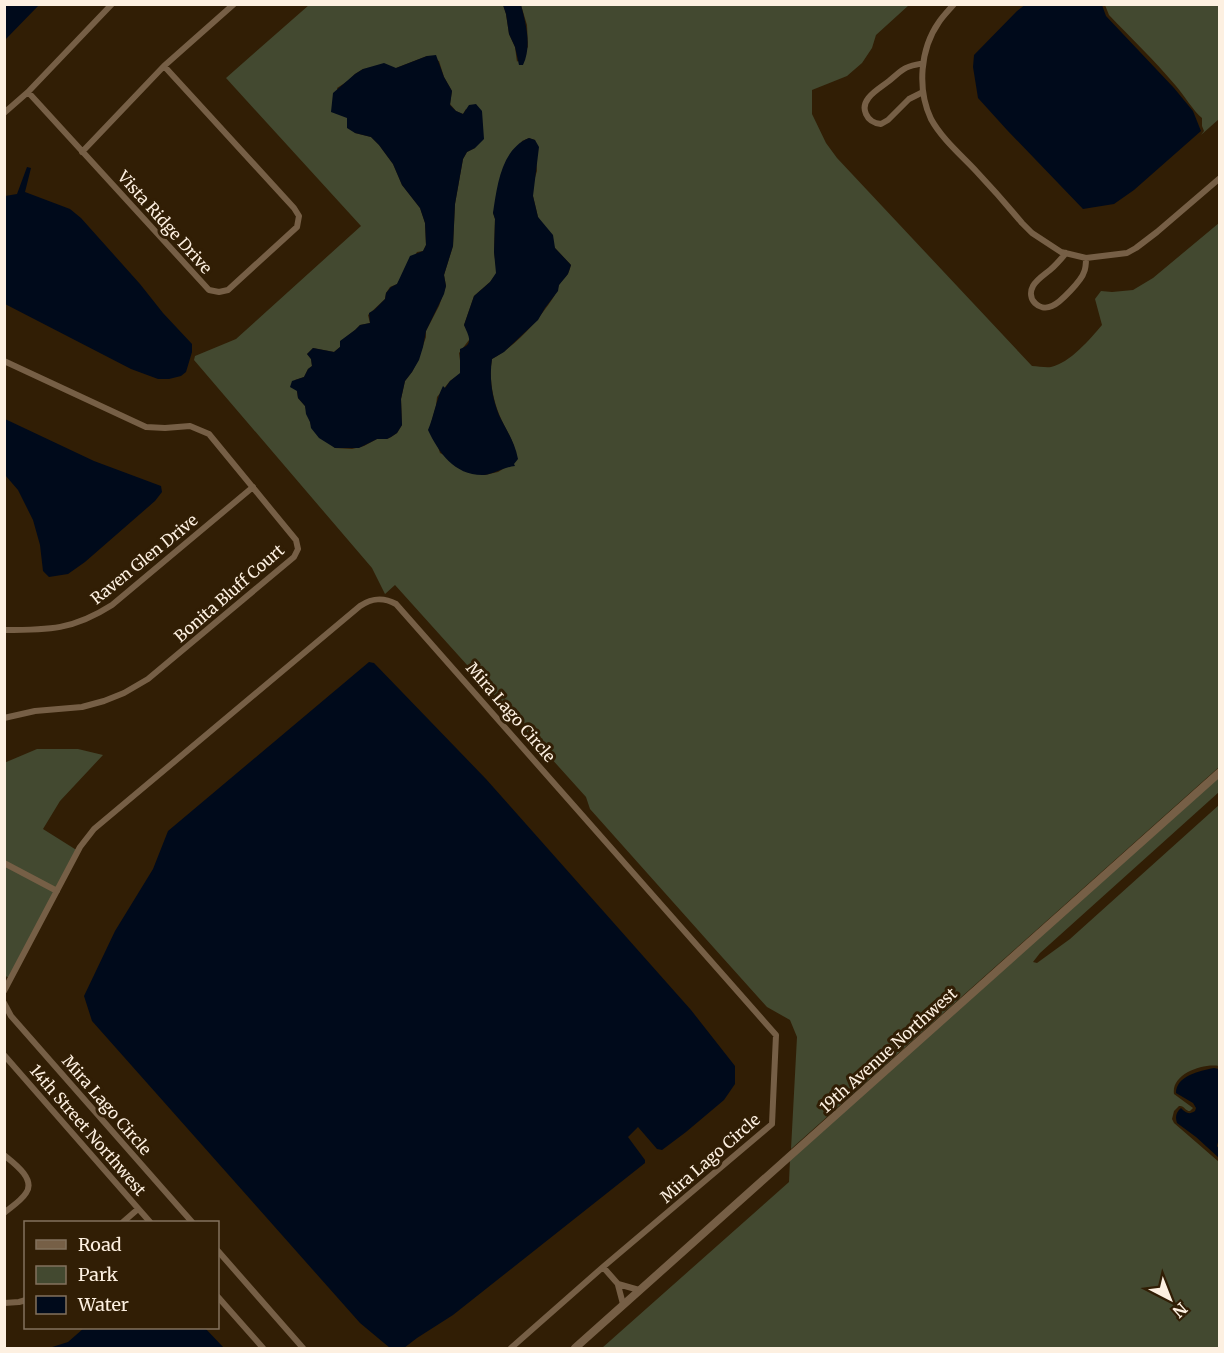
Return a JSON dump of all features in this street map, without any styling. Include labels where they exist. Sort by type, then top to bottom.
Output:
[{"type":"street","points":[[4,113],[28,92],[112,4]]},
{"type":"street","points":[[82,152],[164,66],[234,4]]},
{"type":"street","points":[[954,4],[939,22],[929,41],[923,63],[923,92],[932,120],[943,136],[1032,233],[1061,252],[1086,258],[1127,253],[1157,232],[1220,178]]},
{"type":"street","points":[[923,63],[905,68],[896,75],[870,96],[864,105],[864,110],[874,123],[881,124],[909,99],[923,92]]},
{"type":"street","name":"Vista Ridge Drive","points":[[28,92],[209,290],[219,292],[228,290],[297,227],[299,216],[164,66]]},
{"type":"street","points":[[1066,253],[1035,282],[1030,295],[1038,306],[1044,308],[1053,306],[1059,301],[1081,278],[1086,258]]},
{"type":"street","name":"Bonita Bluff Court","points":[[4,362],[146,427],[190,426],[209,434],[296,540],[298,549],[294,557],[148,679],[124,693],[82,707],[34,711],[4,718]]},
{"type":"street","name":"Raven Glen Drive","points":[[4,630],[59,628],[93,617],[112,605],[253,487]]},
{"type":"street","name":"Mira Lago Circle","points":[[4,991],[80,848],[94,829],[360,606],[368,601],[380,599],[396,604],[776,1035],[772,1124],[511,1348]]},
{"type":"street","name":"19th Avenue Northwest","points":[[575,1348],[1220,772]]},
{"type":"street","points":[[4,862],[57,891]]},
{"type":"street","name":"Mira Lago Circle","points":[[4,1003],[11,1016],[191,1221]]},
{"type":"street","name":"14th Street Northwest","points":[[4,1055],[149,1221]]},
{"type":"street","points":[[4,1155],[24,1174],[29,1183],[27,1192],[4,1213]]},
{"type":"street","points":[[124,1221],[138,1209]]},
{"type":"street","points":[[219,1252],[303,1348]]},
{"type":"street","points":[[603,1267],[618,1284],[639,1290]]},
{"type":"street","points":[[618,1284],[623,1304]]},
{"type":"street","points":[[219,1298],[263,1348]]},
{"type":"street","points":[[4,1303],[24,1301]]},
{"type":"green space","points":[[309,5],[503,5],[517,62],[528,47],[527,25],[521,5],[909,5],[876,35],[872,48],[862,63],[847,76],[812,90],[812,114],[826,143],[837,158],[1032,366],[1058,365],[1072,356],[1092,337],[1102,325],[1095,299],[1101,291],[1133,290],[1153,278],[1219,223],[1219,767],[791,1149],[797,1037],[790,1020],[767,1007],[590,809],[586,797],[395,585],[385,594],[372,568],[194,360],[195,356],[236,339],[361,226],[226,78]],"holes":[[[427,56],[439,61],[452,91],[450,104],[456,111],[463,114],[466,109],[475,148],[467,152],[463,159],[455,204],[453,246],[444,275],[446,286],[426,331],[418,360],[405,381],[401,399],[402,425],[397,433],[387,439],[377,439],[352,449],[335,448],[312,428],[305,406],[298,398],[295,380],[304,377],[312,366],[307,354],[313,348],[334,352],[340,347],[341,341],[360,325],[370,323],[368,315],[385,299],[390,287],[397,284],[417,252],[423,251],[426,245],[425,223],[420,208],[402,185],[393,164],[379,145],[371,137],[355,133],[337,88],[363,69],[396,68]],[[529,138],[535,140],[537,171],[533,184],[533,196],[538,217],[555,248],[571,265],[547,307],[533,324],[510,347],[492,359],[491,380],[495,400],[501,420],[513,442],[516,461],[498,472],[485,475],[440,453],[429,430],[437,397],[450,381],[460,374],[459,353],[470,335],[464,325],[474,296],[497,273],[493,213],[522,141]]]},
{"type":"green space","points":[[1105,5],[1219,5],[1219,119],[1201,135],[1204,131],[1202,118],[1160,68],[1109,15]]},
{"type":"green space","points":[[37,749],[78,749],[103,755],[60,801],[43,829],[78,851],[9,978],[4,975],[4,763]]},
{"type":"green space","points":[[1219,777],[1219,792],[1040,953],[1033,962],[1037,963],[1070,939],[1219,805],[1219,1066],[1197,1068],[1189,1071],[1178,1081],[1174,1087],[1174,1094],[1193,1108],[1190,1111],[1179,1106],[1174,1111],[1172,1119],[1219,1162],[1219,1348],[602,1348],[789,1182],[790,1160]]},
{"type":"water","points":[[1026,4],[1102,5],[1106,16],[1193,111],[1201,131],[1134,190],[1114,204],[1083,209],[978,98],[973,67],[974,55]]},
{"type":"water","points":[[4,5],[39,5],[5,40]]},
{"type":"water","points":[[503,5],[521,5],[528,43],[523,65],[519,65]]},
{"type":"water","points":[[436,55],[452,91],[450,105],[463,114],[469,105],[476,104],[482,111],[484,139],[467,152],[463,159],[455,204],[453,246],[444,275],[446,286],[426,331],[419,360],[405,381],[401,399],[402,425],[397,433],[387,439],[377,439],[359,448],[335,448],[319,438],[311,428],[305,406],[298,398],[297,391],[290,387],[292,381],[304,377],[312,366],[307,354],[313,348],[334,352],[340,347],[340,341],[360,325],[370,323],[369,313],[385,299],[391,287],[397,284],[410,256],[423,251],[426,245],[425,223],[420,208],[402,185],[393,164],[379,145],[371,137],[355,133],[347,128],[347,118],[331,112],[333,93],[363,69],[384,63],[396,68],[427,56]]},
{"type":"water","points":[[529,138],[535,140],[539,147],[533,196],[538,217],[553,235],[555,248],[571,265],[558,291],[538,320],[504,352],[492,359],[493,395],[499,415],[517,453],[518,459],[515,466],[484,475],[474,474],[465,472],[449,462],[437,447],[428,430],[443,386],[445,388],[460,373],[460,349],[469,342],[464,325],[474,296],[490,282],[496,273],[493,213],[502,170],[512,151]]},
{"type":"water","points":[[27,167],[31,168],[25,192],[70,209],[81,218],[192,344],[186,372],[181,376],[158,379],[131,369],[5,304],[5,196],[17,194]]},
{"type":"water","points":[[5,419],[94,461],[161,486],[162,492],[155,501],[85,562],[68,574],[49,577],[43,571],[40,545],[33,520],[18,490],[5,475]]},
{"type":"water","points":[[369,662],[374,663],[486,779],[691,1010],[735,1066],[735,1084],[724,1100],[662,1150],[657,1149],[638,1127],[628,1137],[645,1163],[453,1315],[404,1348],[390,1348],[360,1323],[92,1021],[84,996],[115,931],[153,869],[168,831]]},
{"type":"water","points":[[1214,1068],[1219,1069],[1220,1134],[1217,1146],[1219,1158],[1177,1123],[1176,1119],[1181,1108],[1189,1113],[1195,1111],[1196,1108],[1193,1103],[1176,1093],[1180,1082],[1189,1075]]},
{"type":"water","points":[[83,1329],[206,1329],[224,1348],[49,1348],[68,1342]]}]
